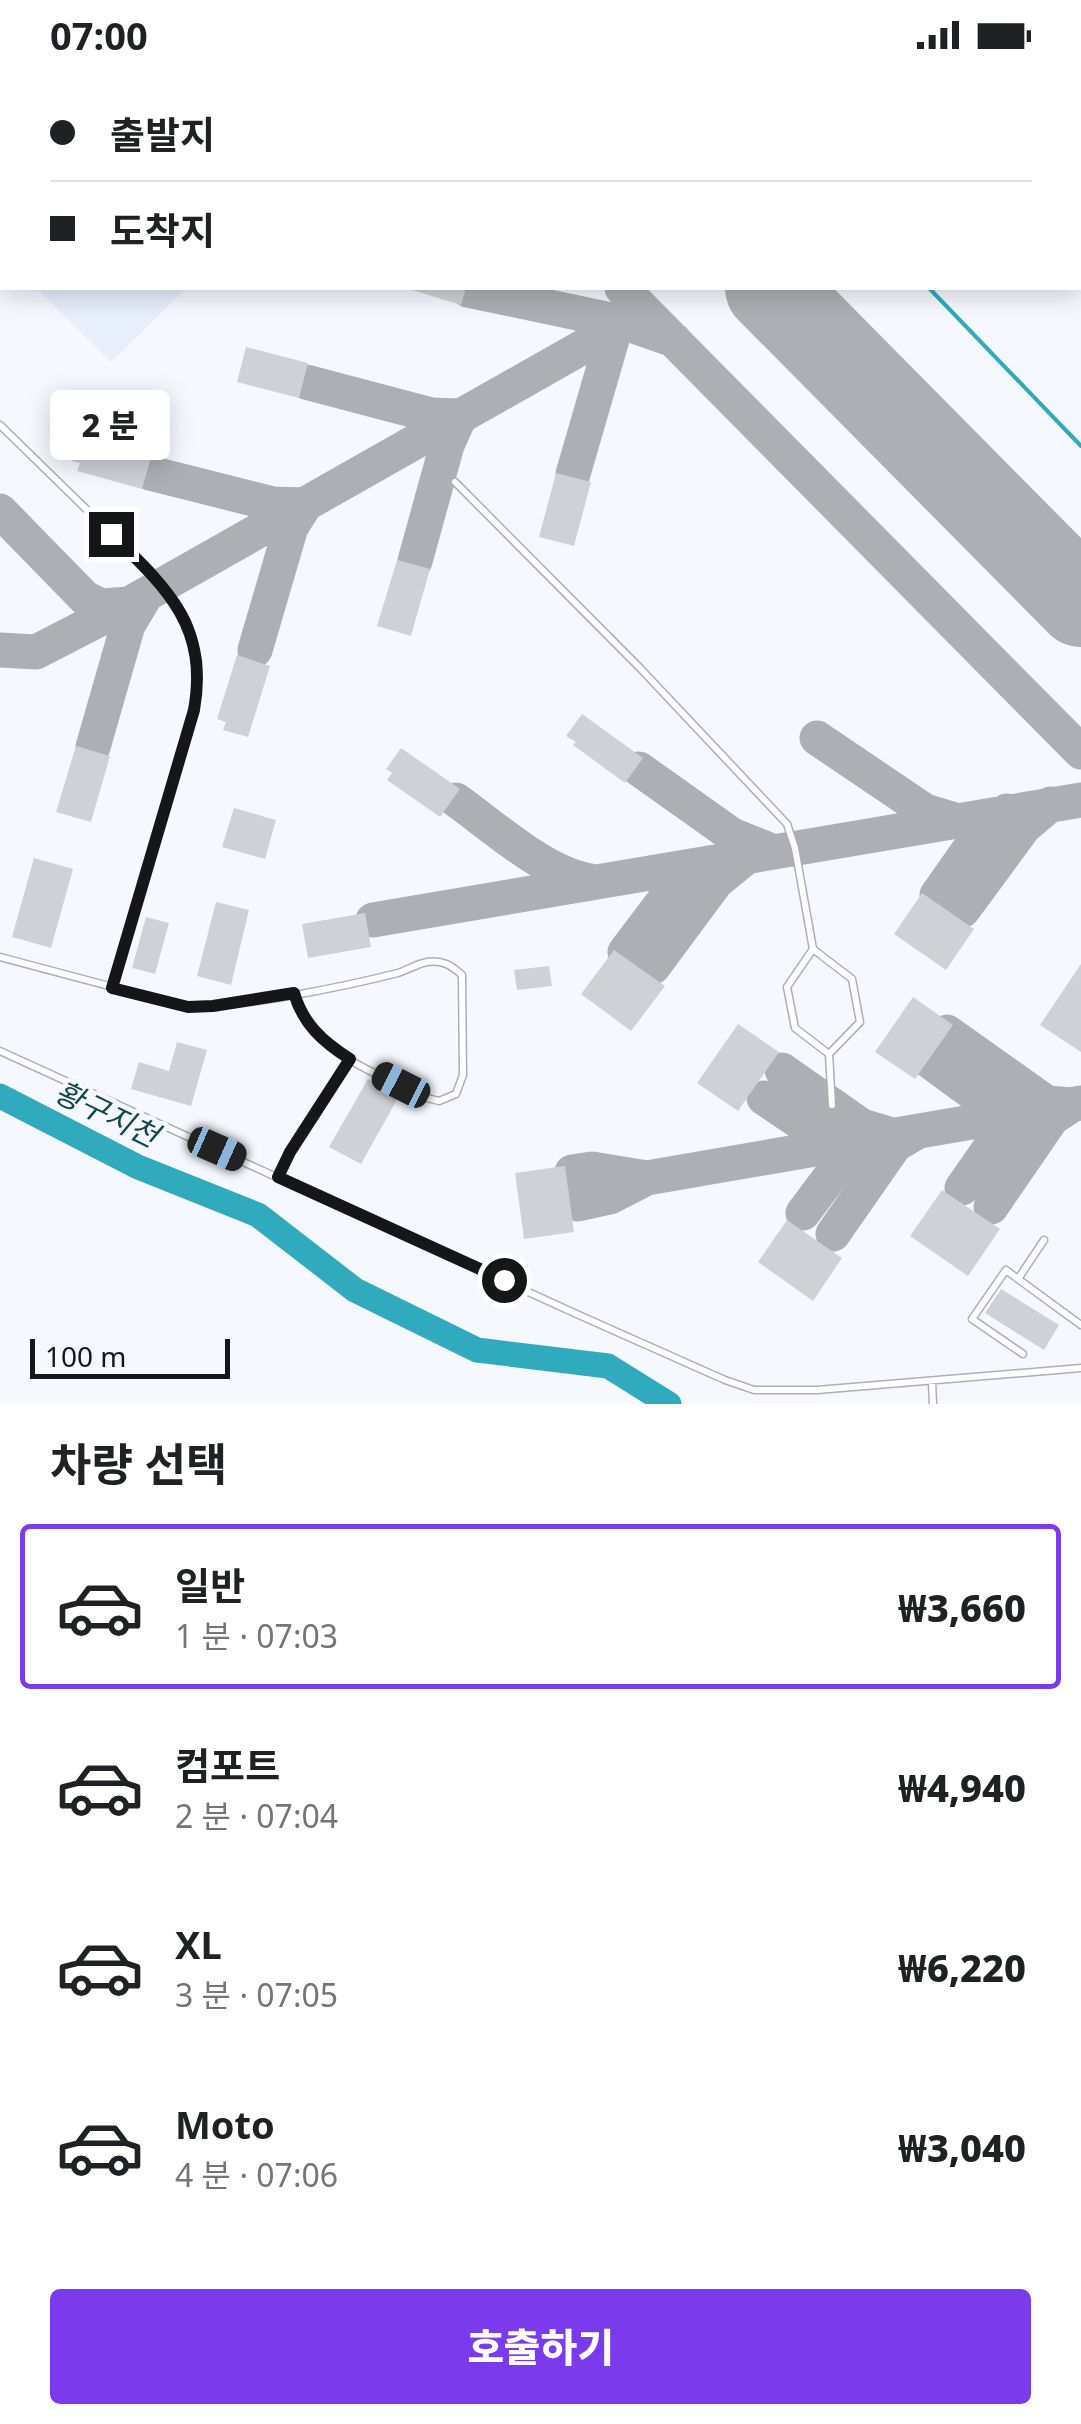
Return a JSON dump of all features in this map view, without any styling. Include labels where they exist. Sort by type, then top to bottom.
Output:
[{"type":"lane","points":[[0,425],[164,585],[187,622],[198,662],[194,710],[112,988]]},
{"type":"lane","points":[[456,482],[626,653],[787,824],[813,949],[852,979],[860,1022],[829,1054],[832,1105]]},
{"type":"lane","points":[[813,949],[788,987],[795,1028],[829,1054]]},
{"type":"lane","points":[[0,957],[188,1007],[294,993],[428,962],[449,963],[462,975],[462,1075],[456,1094],[440,1101],[427,1098],[350,1059],[308,1025],[294,993]]},
{"type":"lane","points":[[0,1051],[668,1355],[754,1390],[817,1390],[1081,1368]]},
{"type":"lane","points":[[278,1177],[350,1059]]},
{"type":"lane","points":[[1018,1279],[1044,1240]]},
{"type":"lane","points":[[1023,1354],[972,1319],[1006,1270],[1081,1325]]},
{"type":"lane","points":[[932,1382],[933,1404]]},
{"type":"shaded area","points":[[38,290],[184,290],[111,362]]},
{"type":"building","points":[[412,290],[465,290],[461,305]]},
{"type":"building","points":[[246,347],[308,363],[299,398],[237,382]]},
{"type":"building","points":[[79,434],[152,454],[142,489],[77,471],[80,463],[72,461]]},
{"type":"building","points":[[556,473],[591,482],[574,546],[539,537]]},
{"type":"building","points":[[397,560],[430,569],[411,636],[377,626]]},
{"type":"building","points":[[237,655],[270,666],[248,737],[223,730],[226,722],[217,719]]},
{"type":"building","points":[[582,714],[643,758],[625,783],[566,736]]},
{"type":"building","points":[[76,746],[110,756],[91,822],[56,812]]},
{"type":"building","points":[[401,748],[460,789],[440,817],[387,780],[392,773],[386,769]]},
{"type":"building","points":[[234,808],[276,820],[265,859],[222,847]]},
{"type":"building","points":[[34,858],[73,869],[51,948],[12,937]]},
{"type":"building","points":[[922,893],[974,929],[946,970],[894,934]]},
{"type":"building","points":[[216,902],[249,910],[231,985],[197,976]]},
{"type":"building","points":[[365,913],[371,947],[308,958],[302,924]]},
{"type":"building","points":[[146,917],[169,923],[155,974],[132,968]]},
{"type":"building","points":[[614,950],[665,986],[631,1031],[581,994]]},
{"type":"building","points":[[1081,964],[1081,1052],[1040,1025]]},
{"type":"building","points":[[549,966],[552,986],[517,990],[514,970]]},
{"type":"building","points":[[913,997],[953,1025],[915,1079],[875,1052]]},
{"type":"building","points":[[738,1024],[779,1052],[738,1111],[697,1083]]},
{"type":"building","points":[[177,1042],[207,1050],[191,1106],[131,1089],[139,1062],[169,1071]]},
{"type":"building","points":[[368,1079],[399,1096],[361,1164],[329,1147]]},
{"type":"building","points":[[565,1166],[574,1232],[524,1239],[515,1173]]},
{"type":"building","points":[[942,1190],[1000,1229],[968,1276],[910,1236]]},
{"type":"building","points":[[787,1220],[842,1258],[813,1301],[758,1262]]},
{"type":"building","points":[[1001,1289],[1059,1325],[1044,1350],[985,1313]]},
{"type":"waterway","points":[[931,290],[1081,446]]},
{"type":"waterway","name":"황구지천","points":[[0,1096],[138,1167],[258,1215],[355,1290],[477,1350],[608,1366],[669,1404]]},
{"type":"taxiway","points":[[468,290],[625,323]]},
{"type":"taxiway","points":[[624,290],[1081,752]]},
{"type":"taxiway","points":[[0,650],[36,652],[129,604],[625,323],[674,340]]},
{"type":"taxiway","points":[[573,474],[615,329]]},
{"type":"taxiway","points":[[306,382],[431,415],[460,416],[447,445],[415,561]]},
{"type":"taxiway","points":[[150,473],[273,504],[305,505],[291,527],[255,650]]},
{"type":"taxiway","points":[[0,511],[85,598],[102,606],[129,604]]},
{"type":"taxiway","points":[[93,747],[128,625],[146,595]]},
{"type":"taxiway","points":[[817,738],[925,811],[955,820]]},
{"type":"taxiway","points":[[639,769],[732,835],[772,851]]},
{"type":"taxiway","points":[[456,800],[539,860],[591,881]]},
{"type":"taxiway","points":[[373,920],[1081,800]]},
{"type":"taxiway","points":[[963,910],[1024,827],[1051,804]]},
{"type":"taxiway","points":[[937,895],[975,841],[1007,811]]},
{"type":"taxiway","points":[[653,967],[716,882],[749,855]]},
{"type":"taxiway","points":[[625,952],[662,903],[714,869]]},
{"type":"taxiway","points":[[947,1032],[1047,1103],[1072,1105],[1052,1118],[991,1207]]},
{"type":"taxiway","points":[[928,1060],[995,1109],[1023,1114],[1001,1132],[962,1188]]},
{"type":"taxiway","points":[[782,1070],[862,1126],[892,1135]]},
{"type":"taxiway","points":[[764,1098],[825,1139],[841,1144]]},
{"type":"taxiway","points":[[572,1172],[592,1169],[647,1178],[1081,1103]]},
{"type":"taxiway","points":[[833,1234],[895,1145],[917,1132]]},
{"type":"taxiway","points":[[803,1213],[842,1161],[868,1140]]},
{"type":"taxiway","points":[[578,1204],[610,1197],[647,1178]]},
{"type":"runway","points":[[772,290],[1081,602]]},
{"type":"route","points":[[111,534],[164,585],[187,622],[195,646],[199,684],[112,988],[188,1007],[294,993],[308,1025],[350,1059],[278,1177],[504,1280]]}]
